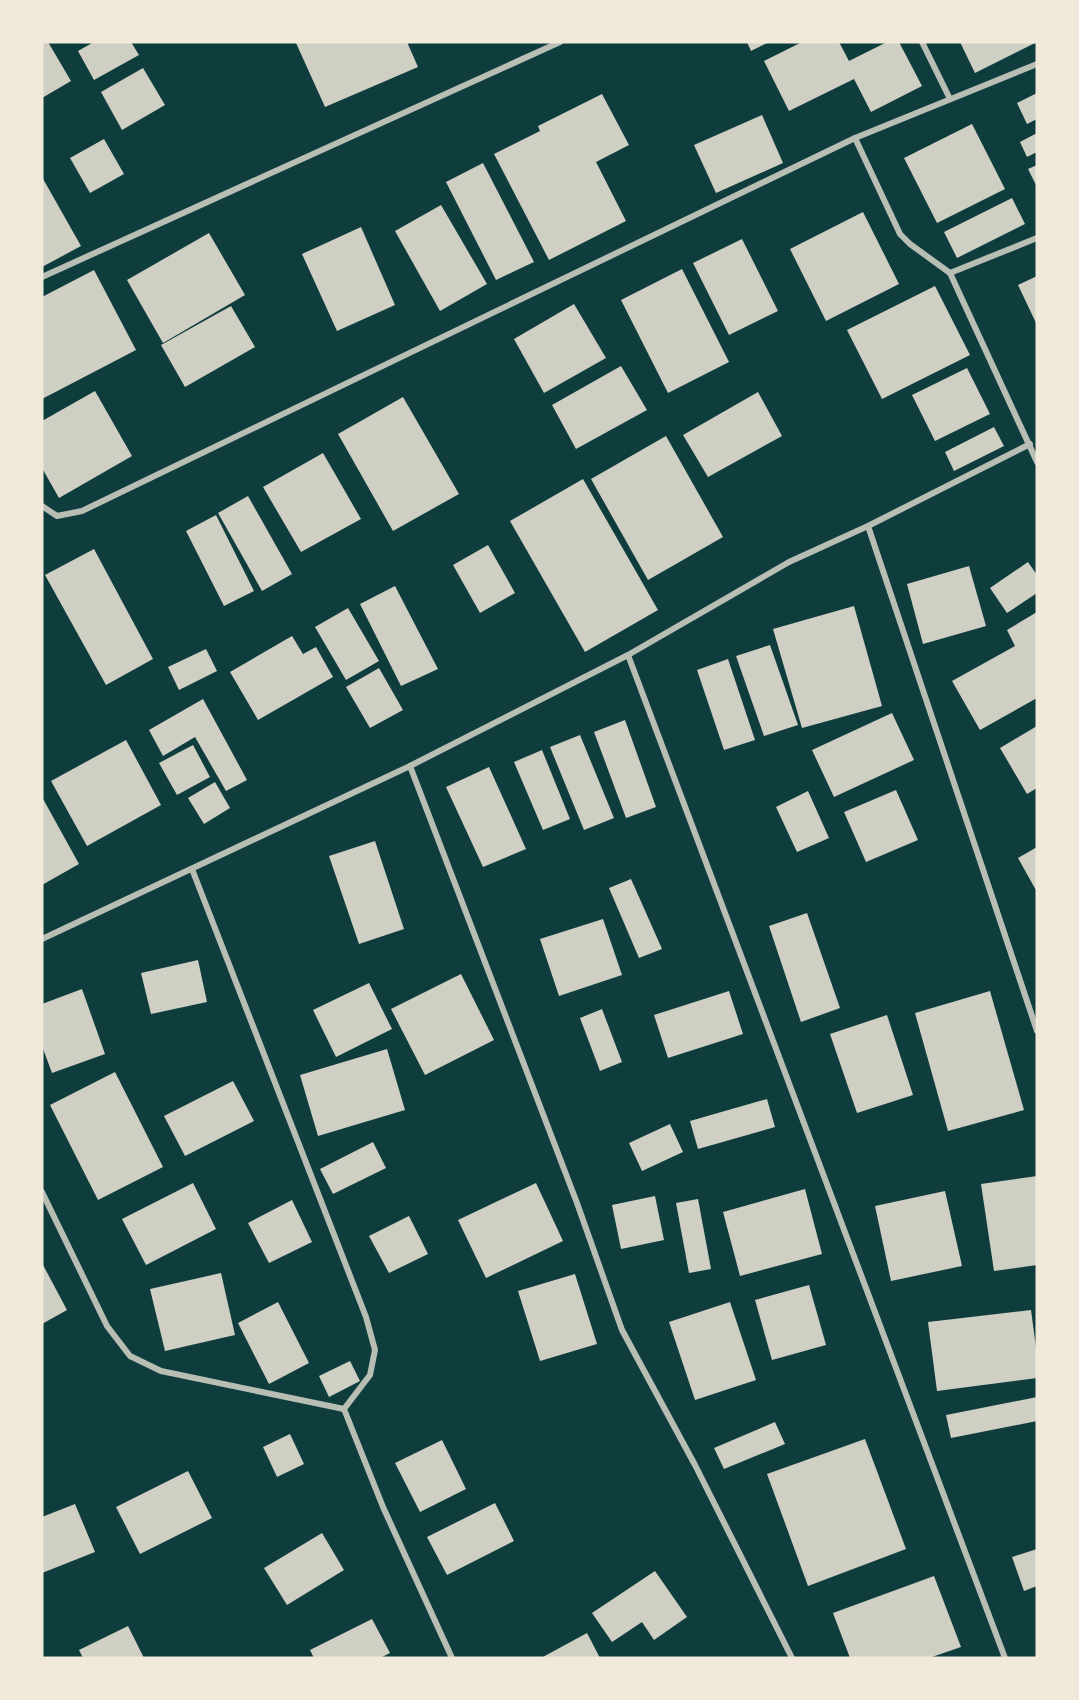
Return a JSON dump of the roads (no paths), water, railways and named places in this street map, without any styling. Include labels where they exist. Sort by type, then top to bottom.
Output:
[{"type":"street","points":[[42,277],[560,42]]},
{"type":"street","points":[[922,42],[950,99]]},
{"type":"street","points":[[42,506],[57,516],[82,511],[855,138],[1037,64]]},
{"type":"street","points":[[855,138],[900,234],[950,273],[1037,462]]},
{"type":"street","points":[[950,273],[1037,238]]},
{"type":"street","points":[[42,939],[410,766],[628,655],[789,562],[868,526],[1030,444]]},
{"type":"street","points":[[868,526],[1037,1031]]},
{"type":"street","points":[[628,655],[1005,1658]]},
{"type":"street","points":[[410,766],[577,1203],[622,1330],[694,1465],[792,1658]]},
{"type":"street","points":[[192,869],[366,1317],[375,1350],[370,1375],[344,1409]]},
{"type":"street","points":[[42,1192],[106,1326],[130,1356],[161,1371],[344,1409]]},
{"type":"street","points":[[344,1409],[383,1507],[452,1658]]}]
